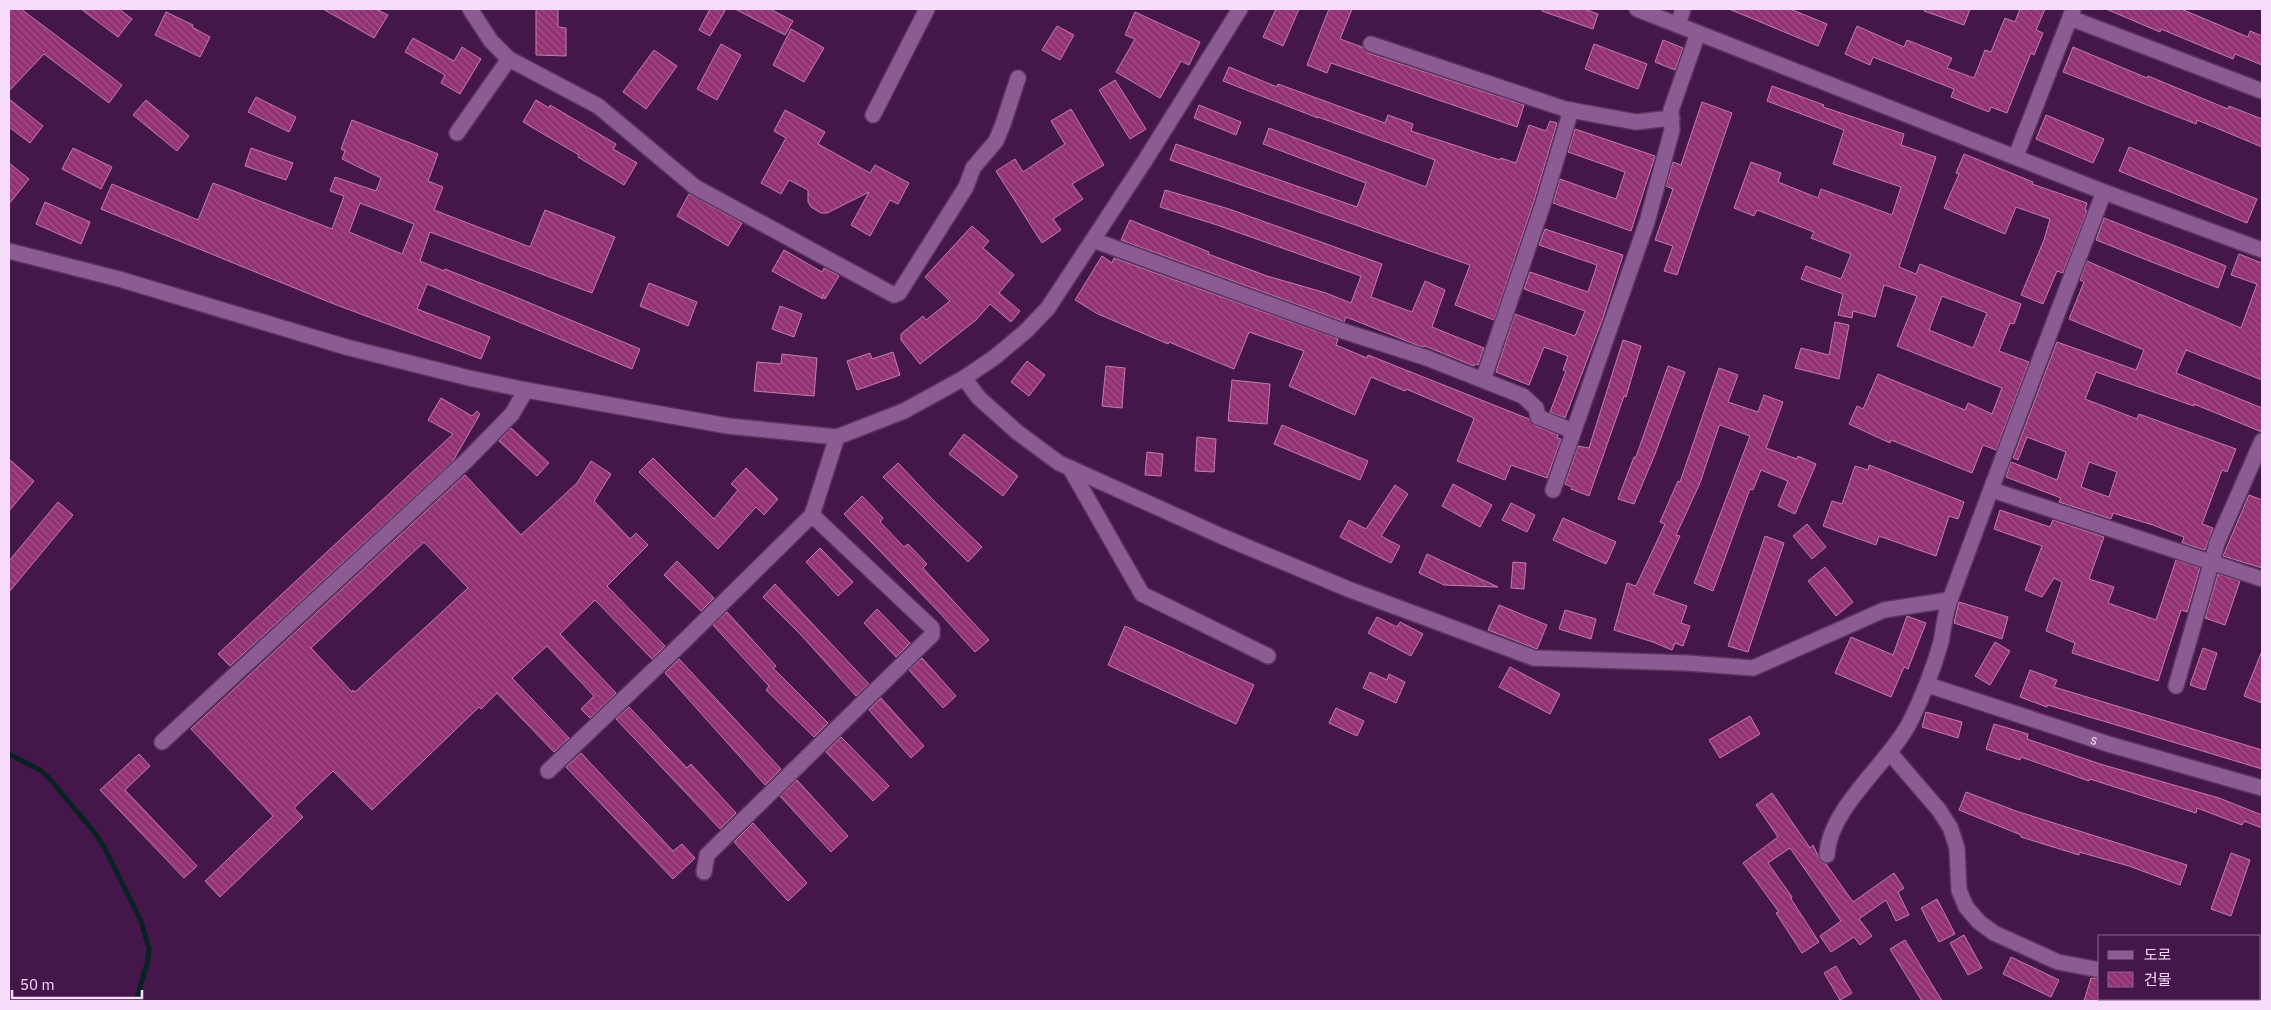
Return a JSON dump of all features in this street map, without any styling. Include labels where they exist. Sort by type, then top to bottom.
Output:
[{"type":"street","points":[[470,9],[491,40],[509,59],[598,106],[695,188],[894,295],[899,293],[961,195],[973,168],[996,141],[1004,124],[1018,78]]},
{"type":"street","points":[[873,115],[927,9]]},
{"type":"street","points":[[9,251],[119,279],[407,363],[526,390],[757,430],[837,437],[904,411],[964,378],[995,357],[1026,331],[1048,308],[1240,9]]},
{"type":"street","points":[[1637,9],[2104,192],[2262,250]]},
{"type":"street","points":[[1678,25],[1684,9]]},
{"type":"street","points":[[2016,156],[2072,13],[2262,91]]},
{"type":"street","points":[[1553,490],[1647,222],[1672,130],[1671,110],[1698,33]]},
{"type":"street","points":[[1371,44],[1571,110],[1636,122],[1672,118]]},
{"type":"street","points":[[457,133],[509,59]]},
{"type":"street","points":[[1482,380],[1543,204],[1571,110]]},
{"type":"street","points":[[1827,855],[1827,842],[1840,818],[1867,778],[1890,753],[1909,724],[1928,684],[1950,600],[2104,192]]},
{"type":"street","points":[[1093,240],[1337,329],[1427,358],[1523,396],[1536,408],[1538,416],[1573,431]]},
{"type":"street","points":[[964,378],[978,398],[1017,432],[1059,463],[1221,536],[1348,590],[1534,658],[1686,663],[1753,668],[1884,610],[1950,600]]},
{"type":"street","points":[[162,742],[466,461],[512,414],[526,390]]},
{"type":"street","points":[[548,770],[682,643],[812,514],[837,437]]},
{"type":"street","points":[[2176,686],[2213,564],[2217,543],[2262,441]]},
{"type":"street","points":[[1070,468],[1142,594],[1268,656]]},
{"type":"street","points":[[1992,490],[2262,579]]},
{"type":"street","points":[[704,872],[707,855],[932,635],[932,628],[812,514]]},
{"type":"street","name":"s","points":[[1928,684],[2108,744],[2262,788]]},
{"type":"street","points":[[1890,753],[1940,810],[1950,827],[1956,848],[1959,890],[1966,907],[1979,922],[1994,933],[2058,962],[2098,970]]},
{"type":"building","points":[[9,9],[21,9],[122,85],[109,103],[44,54],[9,91]]},
{"type":"building","points":[[81,9],[119,9],[132,19],[118,37]]},
{"type":"building","points":[[323,9],[376,9],[388,15],[374,38]]},
{"type":"building","points":[[536,9],[558,9],[558,27],[566,28],[566,56],[536,55]]},
{"type":"building","points":[[710,9],[726,9],[710,36],[699,30]]},
{"type":"building","points":[[735,9],[770,9],[793,21],[785,35]]},
{"type":"building","points":[[1276,9],[1299,9],[1283,46],[1263,37]]},
{"type":"building","points":[[1329,9],[1352,9],[1340,39],[1362,47],[1368,53],[1524,105],[1517,127],[1331,63],[1327,73],[1307,65]]},
{"type":"building","points":[[1542,9],[1584,9],[1598,14],[1593,29],[1542,11]]},
{"type":"building","points":[[1729,9],[1790,9],[1827,24],[1818,46]]},
{"type":"building","points":[[1924,9],[1970,9],[1964,25],[1924,11]]},
{"type":"building","points":[[2020,9],[2045,9],[2036,30],[2043,33],[2034,55],[2031,53],[2007,113],[1991,107],[1989,112],[1951,97],[1954,89],[1873,57],[1870,65],[1845,54],[1857,26],[1904,47],[1907,40],[1952,58],[1947,68],[1974,78],[1985,50],[1991,52],[2005,18],[2015,22]]},
{"type":"building","points":[[2106,9],[2181,9],[2248,37],[2250,31],[2262,36],[2262,65],[2235,54],[2233,59],[2161,29],[2160,32]]},
{"type":"building","points":[[166,12],[193,25],[192,27],[210,37],[200,57],[155,35]]},
{"type":"building","points":[[1135,12],[1200,42],[1189,65],[1181,61],[1160,98],[1116,72],[1135,39],[1125,35]]},
{"type":"building","points":[[1057,26],[1074,35],[1060,60],[1042,50]]},
{"type":"building","points":[[791,29],[824,48],[804,82],[773,65]]},
{"type":"building","points":[[413,38],[454,61],[462,47],[481,59],[460,94],[441,83],[445,75],[405,52]]},
{"type":"building","points":[[1663,40],[1683,48],[1675,70],[1655,62]]},
{"type":"building","points":[[721,44],[741,55],[717,100],[697,89]]},
{"type":"building","points":[[1594,44],[1647,64],[1638,89],[1585,69]]},
{"type":"building","points":[[2073,47],[2228,109],[2229,106],[2262,119],[2262,147],[2197,120],[2196,124],[2063,72]]},
{"type":"building","points":[[654,50],[677,66],[646,109],[623,92]]},
{"type":"building","points":[[1229,67],[1277,87],[1278,84],[1385,123],[1388,115],[1413,124],[1411,131],[1500,160],[1501,158],[1516,163],[1529,125],[1546,131],[1550,121],[1557,123],[1534,201],[1494,320],[1455,305],[1470,265],[1170,160],[1176,144],[1357,207],[1366,183],[1263,144],[1269,128],[1426,187],[1435,160],[1223,81]]},
{"type":"building","points":[[1115,80],[1146,129],[1130,139],[1099,90]]},
{"type":"building","points":[[1772,86],[1824,105],[1823,107],[1904,134],[1901,145],[1936,157],[1899,267],[1916,274],[1920,264],[2021,304],[2014,324],[2010,323],[1999,351],[2029,362],[1996,450],[1983,445],[1972,473],[1891,440],[1890,443],[1849,424],[1857,406],[1863,409],[1878,374],[1965,410],[1968,403],[1992,414],[2002,388],[1897,346],[1917,296],[1884,285],[1875,317],[1853,311],[1852,318],[1838,315],[1843,294],[1801,279],[1806,266],[1841,279],[1851,254],[1811,238],[1814,232],[1757,210],[1754,216],[1734,208],[1751,162],[1781,173],[1778,182],[1818,198],[1821,189],[1892,215],[1901,187],[1833,164],[1844,130],[1767,101]],"holes":[[[1942,296],[1987,313],[1973,348],[1929,330]]]},
{"type":"building","points":[[256,97],[296,117],[289,132],[248,112]]},
{"type":"building","points":[[9,99],[43,126],[30,143],[9,127]]},
{"type":"building","points":[[146,100],[189,136],[177,151],[133,115]]},
{"type":"building","points":[[536,100],[549,108],[550,105],[616,144],[613,149],[637,163],[624,185],[578,157],[579,155],[523,122]]},
{"type":"building","points":[[1702,102],[1732,113],[1677,275],[1664,271],[1673,246],[1655,240],[1673,189],[1666,186],[1673,162],[1681,165]]},
{"type":"building","points":[[1199,105],[1241,122],[1236,135],[1194,118]]},
{"type":"building","points":[[1071,109],[1104,165],[1072,184],[1083,199],[1053,219],[1061,230],[1042,243],[996,171],[1015,159],[1023,172],[1065,144],[1051,121]]},
{"type":"building","points":[[785,110],[825,132],[818,144],[870,173],[875,165],[909,183],[898,204],[890,200],[870,236],[851,225],[869,192],[827,213],[821,213],[811,207],[808,202],[808,190],[789,180],[781,194],[761,183],[786,138],[774,131]]},
{"type":"building","points":[[2046,115],[2104,139],[2093,163],[2036,139]]},
{"type":"building","points":[[352,120],[438,154],[428,181],[443,187],[434,210],[530,247],[545,210],[615,237],[592,293],[430,232],[420,261],[513,296],[640,349],[632,369],[427,284],[417,309],[490,337],[481,359],[334,304],[101,209],[112,184],[198,220],[213,183],[332,229],[344,196],[330,191],[335,177],[376,191],[381,178],[342,159],[345,151],[341,149]],"holes":[[[360,203],[414,224],[402,254],[349,232]]]},
{"type":"building","points":[[1575,129],[1655,156],[1631,231],[1553,203],[1560,179],[1616,199],[1625,172],[1568,152]]},
{"type":"building","points":[[2129,147],[2257,199],[2247,223],[2119,171]]},
{"type":"building","points":[[73,148],[112,167],[101,189],[62,169]]},
{"type":"building","points":[[251,148],[293,163],[286,180],[245,166]]},
{"type":"building","points":[[1964,154],[2033,182],[2032,184],[2087,203],[2085,210],[2087,211],[2063,273],[2057,271],[2043,304],[2021,295],[2044,240],[2050,219],[2016,207],[2005,234],[1944,208],[1959,174],[1956,173]]},
{"type":"building","points":[[9,163],[29,179],[9,204]]},
{"type":"building","points":[[1165,190],[1229,209],[1382,264],[1371,297],[1412,312],[1425,281],[1445,290],[1432,327],[1484,348],[1478,365],[1475,364],[1474,366],[1346,317],[1344,322],[1121,240],[1130,220],[1209,252],[1208,254],[1267,276],[1326,293],[1351,303],[1361,276],[1160,207]]},
{"type":"building","points":[[689,194],[742,223],[728,246],[677,216]]},
{"type":"building","points":[[45,202],[90,222],[81,244],[36,224]]},
{"type":"building","points":[[2104,218],[2226,266],[2218,288],[2096,240]]},
{"type":"building","points":[[972,226],[989,241],[983,248],[1014,275],[999,293],[1020,311],[1011,322],[990,304],[976,320],[920,364],[901,340],[901,334],[923,316],[926,320],[950,301],[925,277]]},
{"type":"building","points":[[1545,229],[1623,255],[1603,318],[1565,418],[1550,412],[1566,371],[1563,370],[1568,356],[1544,347],[1529,385],[1496,372],[1515,314],[1575,336],[1585,311],[1524,289],[1530,272],[1588,292],[1597,265],[1539,245]]},
{"type":"building","points":[[784,250],[822,272],[824,268],[839,276],[825,299],[823,294],[823,299],[772,271]]},
{"type":"building","points":[[2239,254],[2262,263],[2262,380],[2186,350],[2176,373],[2262,408],[2262,432],[2194,404],[2194,406],[2096,372],[2085,399],[2137,419],[2139,414],[2236,449],[2227,472],[2222,470],[2202,524],[2213,528],[2205,550],[2182,543],[2184,537],[2153,525],[2113,513],[2111,519],[2059,502],[2061,498],[2006,477],[2011,462],[2057,480],[2066,452],[2027,437],[2018,460],[2013,458],[2057,342],[2136,370],[2144,350],[2069,319],[2084,282],[2080,280],[2087,261],[2241,328],[2257,284],[2231,275]],"holes":[[[2089,462],[2117,472],[2109,497],[2081,487]]]},
{"type":"building","points":[[1102,256],[1112,263],[1114,258],[1338,339],[1336,345],[1367,358],[1368,355],[1529,419],[1534,425],[1558,435],[1557,438],[1561,439],[1547,478],[1511,465],[1505,480],[1457,461],[1474,419],[1406,389],[1405,391],[1371,377],[1355,415],[1289,386],[1304,351],[1249,332],[1234,369],[1169,342],[1168,344],[1098,314],[1075,300]]},
{"type":"building","points":[[649,283],[697,302],[688,326],[640,306]]},
{"type":"building","points":[[780,306],[802,314],[794,337],[772,329]]},
{"type":"building","points":[[1835,322],[1849,325],[1839,379],[1795,368],[1801,348],[1829,355]]},
{"type":"building","points":[[1623,340],[1641,346],[1626,397],[1624,396],[1589,496],[1571,489],[1572,487],[1565,484],[1578,446],[1589,448]]},
{"type":"building","points":[[893,352],[900,375],[857,390],[847,361],[870,353],[872,359]]},
{"type":"building","points":[[782,354],[817,358],[814,396],[754,391],[757,362],[781,364]]},
{"type":"building","points":[[1027,361],[1045,375],[1029,396],[1011,382]]},
{"type":"building","points":[[1106,366],[1125,368],[1122,408],[1102,406]]},
{"type":"building","points":[[1668,366],[1685,372],[1655,454],[1634,504],[1618,499],[1634,457],[1636,457]]},
{"type":"building","points":[[1719,368],[1738,375],[1728,402],[1758,412],[1764,395],[1783,402],[1766,448],[1797,459],[1798,456],[1816,464],[1795,514],[1778,506],[1788,481],[1761,470],[1753,490],[1750,489],[1713,591],[1694,583],[1750,436],[1719,426],[1700,483],[1676,535],[1680,536],[1653,594],[1687,606],[1681,623],[1690,626],[1683,646],[1675,643],[1672,650],[1614,630],[1627,583],[1636,586],[1665,524],[1660,522],[1678,481],[1680,482]]},
{"type":"building","points":[[1232,380],[1270,384],[1267,424],[1228,421]]},
{"type":"building","points":[[441,398],[472,416],[477,411],[480,414],[453,461],[230,666],[218,654],[453,434],[428,420]]},
{"type":"building","points":[[1282,425],[1368,461],[1360,480],[1274,444]]},
{"type":"building","points":[[511,428],[549,463],[537,476],[499,441]]},
{"type":"building","points":[[964,434],[1018,476],[1003,496],[949,454]]},
{"type":"building","points":[[1197,437],[1216,439],[1214,472],[1195,471]]},
{"type":"building","points":[[1147,452],[1163,454],[1161,476],[1145,475]]},
{"type":"building","points":[[653,458],[714,519],[738,490],[731,484],[746,468],[778,499],[764,515],[756,507],[718,549],[639,472]]},
{"type":"building","points":[[9,459],[34,481],[9,511]]},
{"type":"building","points":[[591,461],[611,474],[594,501],[630,539],[636,533],[648,545],[607,586],[665,646],[652,659],[595,600],[560,634],[616,693],[590,718],[581,709],[594,696],[547,646],[512,678],[569,738],[554,752],[497,693],[481,709],[479,707],[372,810],[333,771],[294,808],[303,817],[220,897],[205,881],[273,816],[191,729],[465,475],[521,535],[577,483]],"holes":[[[424,542],[468,588],[355,692],[353,690],[352,692],[311,648]]]},
{"type":"building","points":[[898,463],[982,547],[968,562],[883,477]]},
{"type":"building","points":[[1869,465],[1964,502],[1958,519],[1949,516],[1936,556],[1879,536],[1876,545],[1823,526],[1832,501],[1842,504],[1855,466],[1868,470]]},
{"type":"building","points":[[1453,484],[1492,505],[1480,527],[1442,506]]},
{"type":"building","points":[[1395,485],[1408,494],[1381,536],[1400,546],[1391,563],[1340,537],[1349,520],[1366,529]]},
{"type":"building","points":[[2249,495],[2262,500],[2262,568],[2223,556]]},
{"type":"building","points":[[862,496],[883,518],[880,522],[904,547],[908,544],[927,564],[923,568],[989,640],[975,652],[844,514]]},
{"type":"building","points":[[58,502],[73,515],[9,592],[9,561]]},
{"type":"building","points":[[1511,503],[1535,515],[1527,532],[1502,520]]},
{"type":"building","points":[[2000,510],[2050,527],[2053,520],[2104,537],[2089,579],[2114,587],[2108,603],[2156,620],[2176,560],[2200,568],[2187,612],[2181,610],[2158,681],[2072,653],[2075,643],[2046,631],[2062,582],[2054,578],[2042,597],[2025,590],[2042,546],[1994,529]]},
{"type":"building","points":[[1563,518],[1616,542],[1606,564],[1553,540]]},
{"type":"building","points":[[1807,524],[1826,547],[1812,559],[1793,536]]},
{"type":"building","points":[[1765,536],[1784,543],[1748,652],[1728,646]]},
{"type":"building","points":[[820,548],[853,582],[838,596],[806,562]]},
{"type":"building","points":[[1427,554],[1498,587],[1444,585],[1419,573]]},
{"type":"building","points":[[677,561],[714,598],[701,611],[664,575]]},
{"type":"building","points":[[1513,562],[1526,563],[1524,589],[1511,588]]},
{"type":"building","points":[[1825,567],[1853,602],[1836,616],[1808,581]]},
{"type":"building","points":[[2218,574],[2240,581],[2225,625],[2205,618]]},
{"type":"building","points":[[775,584],[869,684],[856,696],[802,636],[763,597]]},
{"type":"building","points":[[1959,602],[2008,617],[2002,639],[1954,623]]},
{"type":"building","points":[[1499,605],[1547,625],[1537,649],[1488,630]]},
{"type":"building","points":[[877,609],[910,643],[896,657],[864,623]]},
{"type":"building","points":[[1565,610],[1596,619],[1591,639],[1559,629]]},
{"type":"building","points":[[727,612],[776,666],[773,668],[828,723],[814,737],[766,690],[769,686],[713,625]]},
{"type":"building","points":[[1907,616],[1926,623],[1908,669],[1904,667],[1891,697],[1835,673],[1851,637],[1893,655]]},
{"type":"building","points":[[1377,617],[1397,627],[1400,622],[1423,634],[1411,656],[1368,633]]},
{"type":"building","points":[[1125,626],[1254,685],[1236,724],[1108,665]]},
{"type":"building","points":[[1995,642],[2010,651],[1990,685],[1975,676]]},
{"type":"building","points":[[2203,648],[2217,653],[2205,690],[2190,685]]},
{"type":"building","points":[[2262,653],[2262,703],[2244,696]]},
{"type":"building","points":[[922,658],[956,696],[943,708],[909,670]]},
{"type":"building","points":[[679,659],[781,769],[765,785],[665,673]]},
{"type":"building","points":[[1510,667],[1560,694],[1550,714],[1499,687]]},
{"type":"building","points":[[2030,670],[2057,680],[2054,687],[2262,750],[2262,769],[2048,705],[2047,707],[2020,697]]},
{"type":"building","points":[[1370,672],[1387,680],[1389,674],[1405,682],[1396,703],[1363,688]]},
{"type":"building","points":[[881,698],[924,746],[911,758],[869,710]]},
{"type":"building","points":[[629,707],[687,768],[691,764],[736,813],[720,829],[616,719]]},
{"type":"building","points":[[1336,708],[1364,721],[1357,736],[1329,723]]},
{"type":"building","points":[[1926,712],[1962,722],[1958,738],[1922,727]]},
{"type":"building","points":[[1750,716],[1760,734],[1720,758],[1709,740]]},
{"type":"building","points":[[1994,724],[2028,734],[2027,739],[2100,764],[2219,798],[2262,815],[2262,828],[2244,821],[2242,825],[2197,808],[2196,813],[2090,779],[2089,781],[2021,757],[2020,760],[1986,749]]},
{"type":"building","points":[[841,737],[889,786],[873,801],[826,752]]},
{"type":"building","points":[[581,753],[673,851],[682,844],[695,858],[673,879],[566,767]]},
{"type":"building","points":[[139,754],[150,766],[125,790],[197,866],[184,878],[100,790]]},
{"type":"building","points":[[797,780],[848,836],[831,852],[780,796]]},
{"type":"building","points":[[1966,792],[2016,811],[2187,865],[2180,885],[2129,866],[2079,852],[2079,855],[2021,837],[2021,835],[1959,810]]},
{"type":"building","points":[[1772,793],[1810,848],[1813,845],[1821,862],[1826,864],[1853,902],[1894,873],[1904,888],[1898,892],[1909,915],[1896,921],[1886,900],[1859,919],[1872,936],[1860,945],[1854,937],[1831,952],[1820,936],[1841,921],[1790,848],[1768,863],[1792,897],[1791,899],[1819,942],[1802,953],[1776,913],[1779,912],[1743,863],[1778,837],[1756,805]]},
{"type":"building","points":[[753,823],[807,883],[788,901],[734,842]]},
{"type":"building","points":[[2231,853],[2250,860],[2231,916],[2211,909]]},
{"type":"building","points":[[1937,899],[1955,934],[1939,942],[1921,908]]},
{"type":"building","points":[[1964,935],[1982,968],[1968,975],[1950,943]]},
{"type":"building","points":[[1905,940],[1942,1001],[1922,1001],[1890,949]]},
{"type":"building","points":[[2011,957],[2059,980],[2051,997],[2003,974]]},
{"type":"building","points":[[1836,966],[1852,993],[1840,1000],[1824,973]]},
{"type":"building","points":[[2091,978],[2098,979],[2098,1000],[2100,1001],[2084,1001]]},
{"type":"waterway","points":[[9,754],[40,770],[49,778],[95,833],[104,847],[141,921],[149,948],[148,960],[136,1001]]}]
